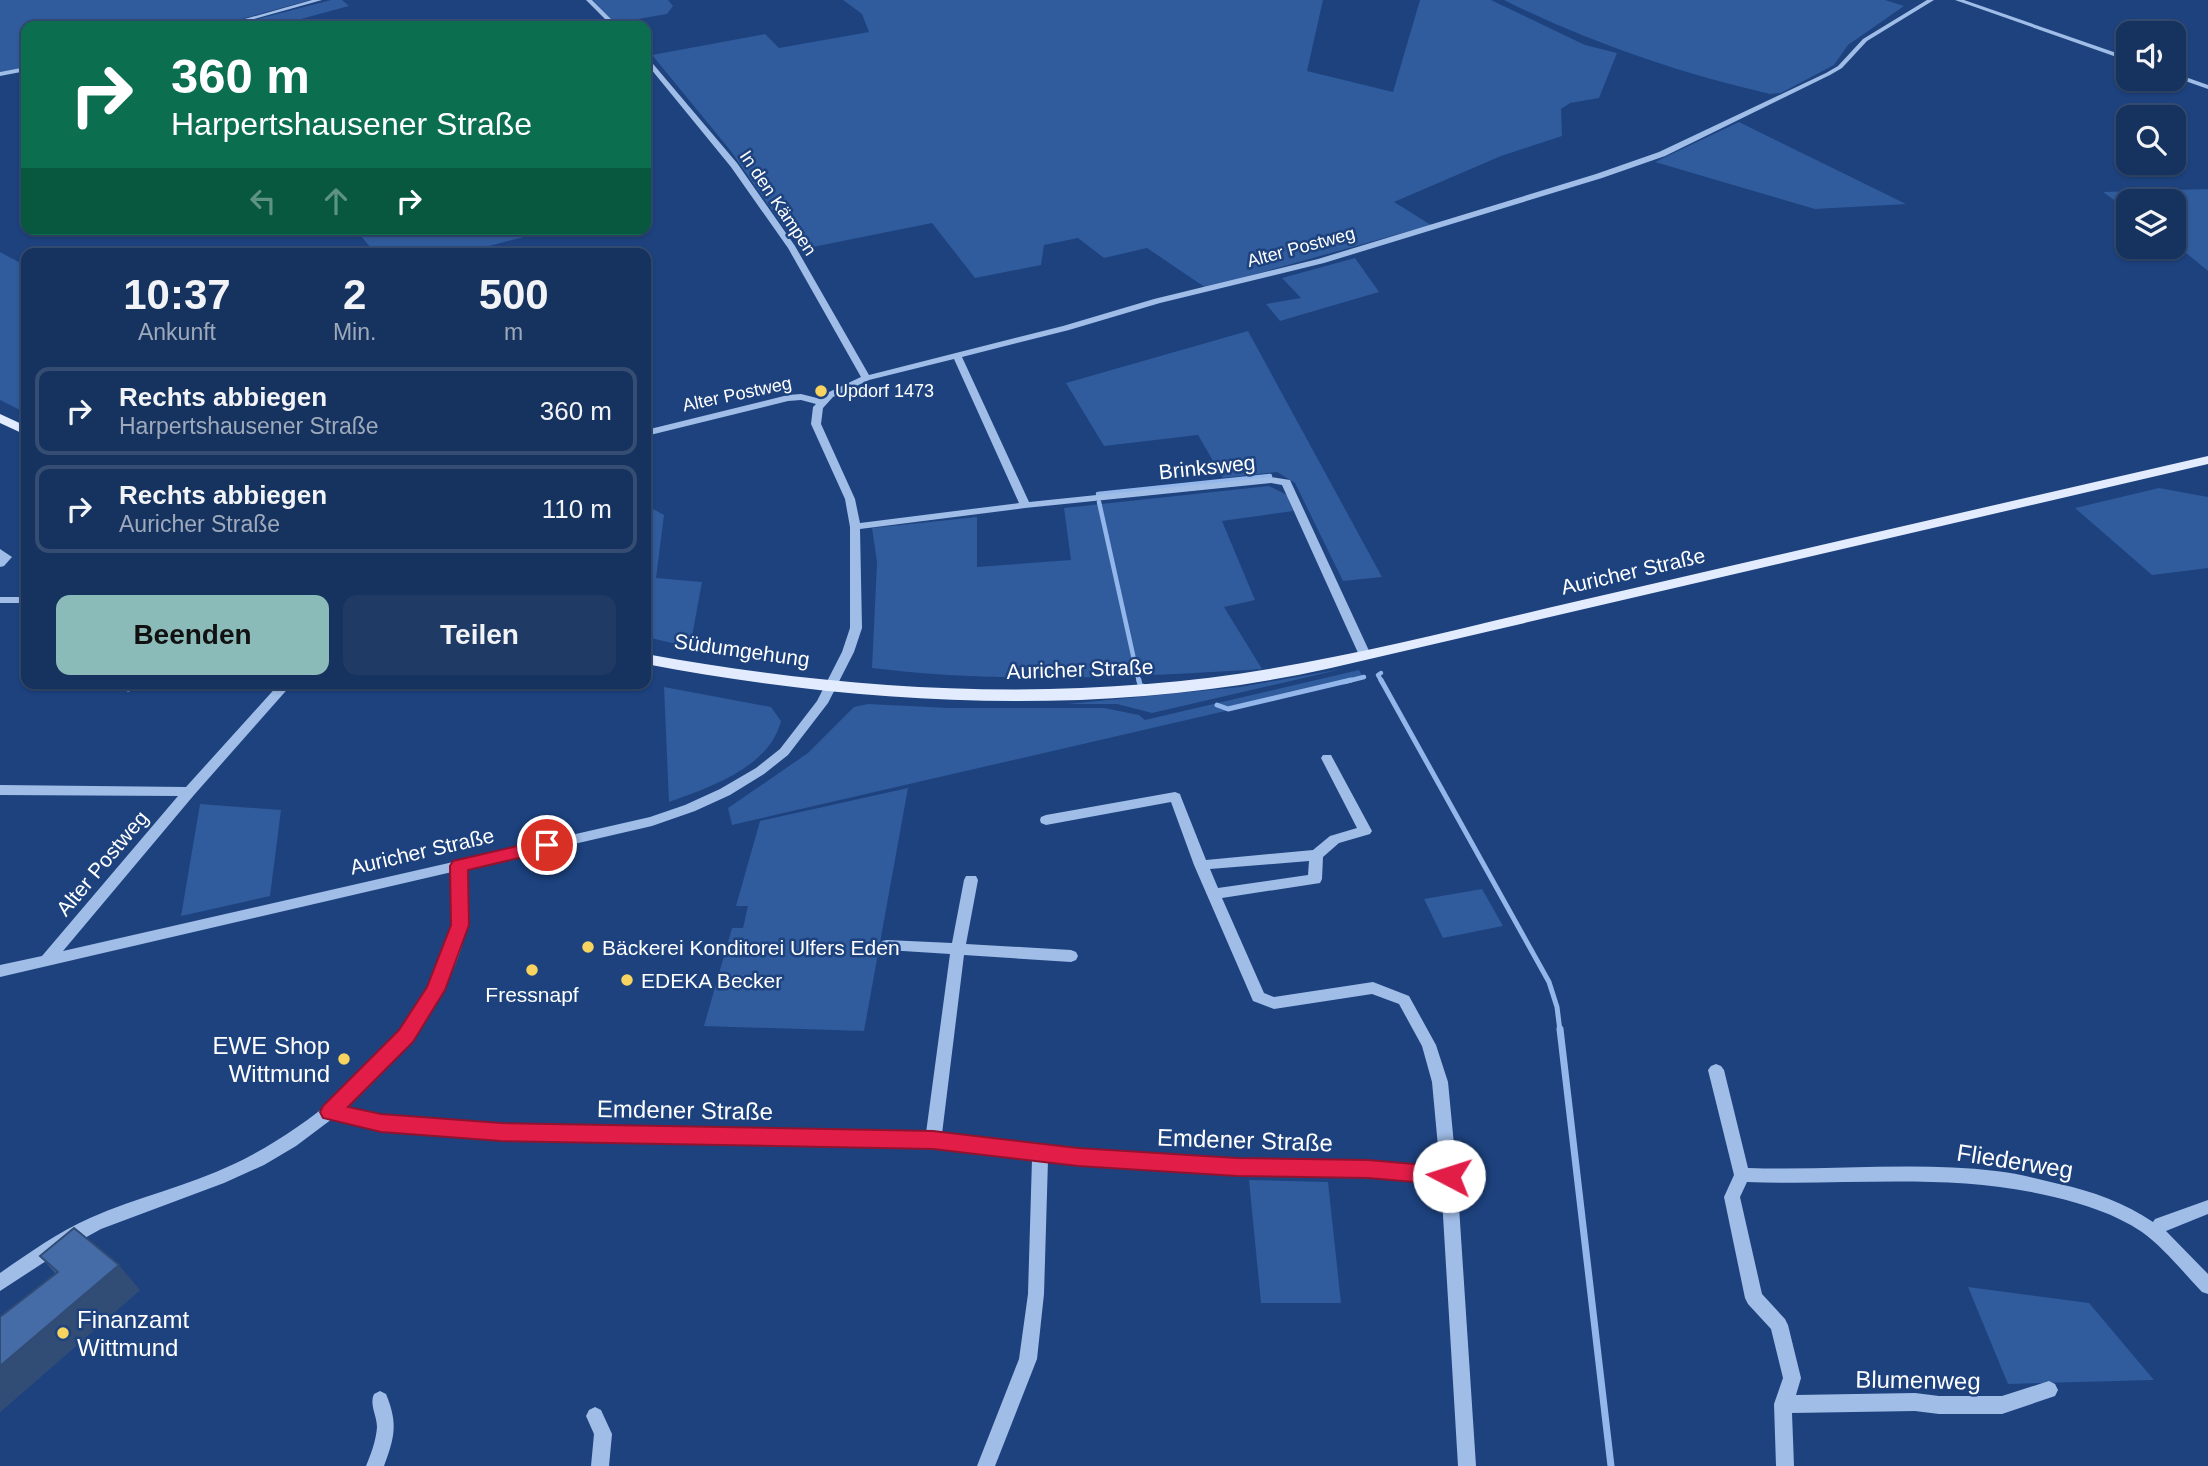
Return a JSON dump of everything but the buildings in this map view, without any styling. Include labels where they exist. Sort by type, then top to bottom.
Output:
[{"type":"main road","points":[[0,418],[21,428]]},
{"type":"main road","name":"Auricher Straße","points":[[831,685],[949,695],[1031,696],[1113,694],[1221,683],[1365,655],[2208,460]]},
{"type":"main road","name":"Südumgehung","points":[[651,660],[770,679],[831,685]]},
{"type":"street","points":[[241,21],[319,0]]},
{"type":"street","points":[[589,0],[610,21]]},
{"type":"street","name":"Alter Postweg","points":[[651,432],[788,398],[802,397],[821,402],[844,386],[866,378],[1157,301],[1321,261],[1644,160],[1828,74],[1840,67],[1865,40],[1931,0]]},
{"type":"street","points":[[1958,0],[2116,55]]},
{"type":"street","name":"In den Kämpen","points":[[651,65],[734,165],[792,248],[866,378]]},
{"type":"street","points":[[0,74],[21,70]]},
{"type":"street","points":[[2186,79],[2208,87]]},
{"type":"street","points":[[957,356],[1025,505]]},
{"type":"street","points":[[821,402],[816,424],[850,499],[855,527],[856,628],[831,685]]},
{"type":"street","name":"Brinksweg","points":[[855,527],[1025,505],[1271,480],[1286,482],[1365,655]]},
{"type":"street","points":[[0,552],[7,557],[0,564]]},
{"type":"street","points":[[0,600],[21,600]]},
{"type":"street","name":"Auricher Straße","points":[[0,971],[652,821],[690,808],[761,771],[784,752],[822,703],[831,685]]},
{"type":"street","name":"Alter Postweg","points":[[46,961],[189,792],[282,689]]},
{"type":"street","points":[[1201,866],[1317,855],[1335,839],[1365,831],[1327,758]]},
{"type":"street","name":"Alter Postweg","points":[[0,790],[189,792]]},
{"type":"street","points":[[1046,820],[1175,797],[1201,866],[1258,997],[1274,1003],[1373,988],[1404,1000],[1429,1045],[1440,1082],[1449,1176],[1467,1466]]},
{"type":"street","points":[[1215,894],[1315,879],[1317,855]]},
{"type":"street","points":[[0,1283],[63,1240],[94,1224],[218,1179],[258,1161],[330,1112],[406,1036],[436,990],[460,925],[459,866]]},
{"type":"street","points":[[933,1140],[958,948],[971,880]]},
{"type":"street","points":[[887,945],[1071,956]]},
{"type":"street","points":[[1716,1070],[1742,1175],[1732,1197],[1754,1298],[1779,1325],[1792,1378],[1791,1390],[1783,1404],[1781,1430],[1785,1466]]},
{"type":"street","name":"Emdener Straße","points":[[330,1112],[381,1123],[501,1132],[933,1140],[1040,1154],[1237,1167],[1368,1169],[1449,1176]]},
{"type":"street","points":[[986,1466],[1028,1359],[1036,1294],[1040,1154]]},
{"type":"street","name":"Fliederweg","points":[[1742,1175],[1987,1177],[2043,1187],[2098,1201],[2155,1233],[2208,1286]]},
{"type":"street","points":[[2155,1233],[2161,1224],[2208,1207]]},
{"type":"street","name":"Blumenweg","points":[[1783,1404],[1915,1402],[1939,1405],[2002,1405],[2025,1400],[2049,1390]]},
{"type":"street","points":[[375,1466],[386,1438],[387,1414],[380,1400]]},
{"type":"street","points":[[595,1416],[603,1434],[600,1466]]},
{"type":"shaded area","points":[[0,0],[310,0],[234,21],[21,21],[21,68],[0,72]]},
{"type":"shaded area","points":[[331,0],[342,0],[349,6],[294,21],[250,21]]},
{"type":"shaded area","points":[[593,0],[668,0],[673,6],[667,14],[613,21]]},
{"type":"shaded area","points":[[843,0],[1323,0],[1307,71],[1393,92],[1420,0],[1491,0],[1585,45],[1617,53],[1599,98],[1570,103],[1561,109],[1562,136],[1501,156],[1394,202],[1431,225],[1206,288],[1147,248],[1104,258],[1078,238],[1044,245],[1041,265],[975,278],[932,223],[803,249],[788,233],[730,150],[652,55],[765,34],[779,48],[869,32],[862,14]]},
{"type":"shaded area","points":[[1504,0],[1885,0],[1904,6],[1848,45],[1834,65],[1781,93],[1770,94],[1634,55]]},
{"type":"shaded area","points":[[1739,122],[1906,204],[1815,209],[1655,162]]},
{"type":"shaded area","points":[[2208,189],[2208,271],[2186,253],[2186,190]]},
{"type":"shaded area","points":[[2103,192],[2116,192],[2116,201]]},
{"type":"shaded area","points":[[360,235],[532,235],[481,248],[371,248]]},
{"type":"shaded area","points":[[0,252],[21,263],[21,410],[0,400]]},
{"type":"shaded area","points":[[1355,258],[1379,292],[1280,321],[1266,304],[1301,298],[1282,278]]},
{"type":"shaded area","points":[[1248,331],[1382,577],[1343,581],[1295,483],[1277,472],[1223,478],[1198,435],[1104,446],[1066,383]]},
{"type":"shaded area","points":[[1269,486],[1287,495],[1293,511],[1222,521],[1255,600],[1224,607],[1262,669],[1067,678],[969,676],[872,668],[877,562],[872,528],[977,517],[977,567],[1071,560],[1064,508]]},
{"type":"shaded area","points":[[2159,488],[2208,497],[2208,568],[2152,575],[2075,508]]},
{"type":"shaded area","points":[[651,508],[664,515],[656,578],[702,582],[692,636],[694,648],[651,638]]},
{"type":"shaded area","points":[[1342,669],[1152,713],[1117,704],[1067,704],[1240,687]]},
{"type":"shaded area","points":[[1359,670],[1364,679],[732,825],[728,808],[808,753],[854,707],[868,704],[949,708],[1104,708],[1139,715],[1145,720]]},
{"type":"shaded area","points":[[664,687],[771,707],[781,721],[764,751],[751,763],[719,782],[669,802]]},
{"type":"shaded area","points":[[908,788],[864,1031],[704,1026],[732,928],[743,928],[748,906],[736,906],[760,821]]},
{"type":"shaded area","points":[[200,804],[281,810],[270,896],[181,916]]},
{"type":"shaded area","points":[[1482,889],[1503,926],[1443,938],[1424,899]]},
{"type":"shaded area","points":[[1249,1180],[1328,1182],[1341,1303],[1261,1303]]},
{"type":"shaded area","points":[[1968,1287],[2089,1303],[2154,1380],[2008,1384]]},
{"type":"waterway","points":[[1098,494],[1270,476]]},
{"type":"waterway","points":[[1099,502],[1139,682]]},
{"type":"waterway","points":[[1381,673],[1378,675],[1382,682]]},
{"type":"waterway","points":[[1344,682],[1364,677]]},
{"type":"waterway","points":[[1139,680],[1140,685],[1145,687]]},
{"type":"waterway","points":[[1217,705],[1228,709],[1351,680]]},
{"type":"waterway","points":[[1381,680],[1549,982],[1557,1007],[1560,1031]]},
{"type":"waterway","points":[[1560,1029],[1611,1466]]},
{"type":"place","name":"Updorf 1473","points":[[821,391]]},
{"type":"place","name":"Bäckerei Konditorei Ulfers Eden","points":[[588,947]]},
{"type":"place","name":"Fressnapf","points":[[532,970]]},
{"type":"place","name":"EDEKA Becker","points":[[627,980]]},
{"type":"place","name":"EWE Shop Wittmund","points":[[344,1059]]},
{"type":"place","name":"Finanzamt Wittmund","points":[[63,1333]]},
{"type":"route","points":[[547,845],[459,866],[462,913],[460,925],[436,990],[406,1036],[352,1093],[330,1112],[381,1123],[501,1132],[933,1140],[1078,1157],[1237,1167],[1368,1169],[1449,1176]]}]
